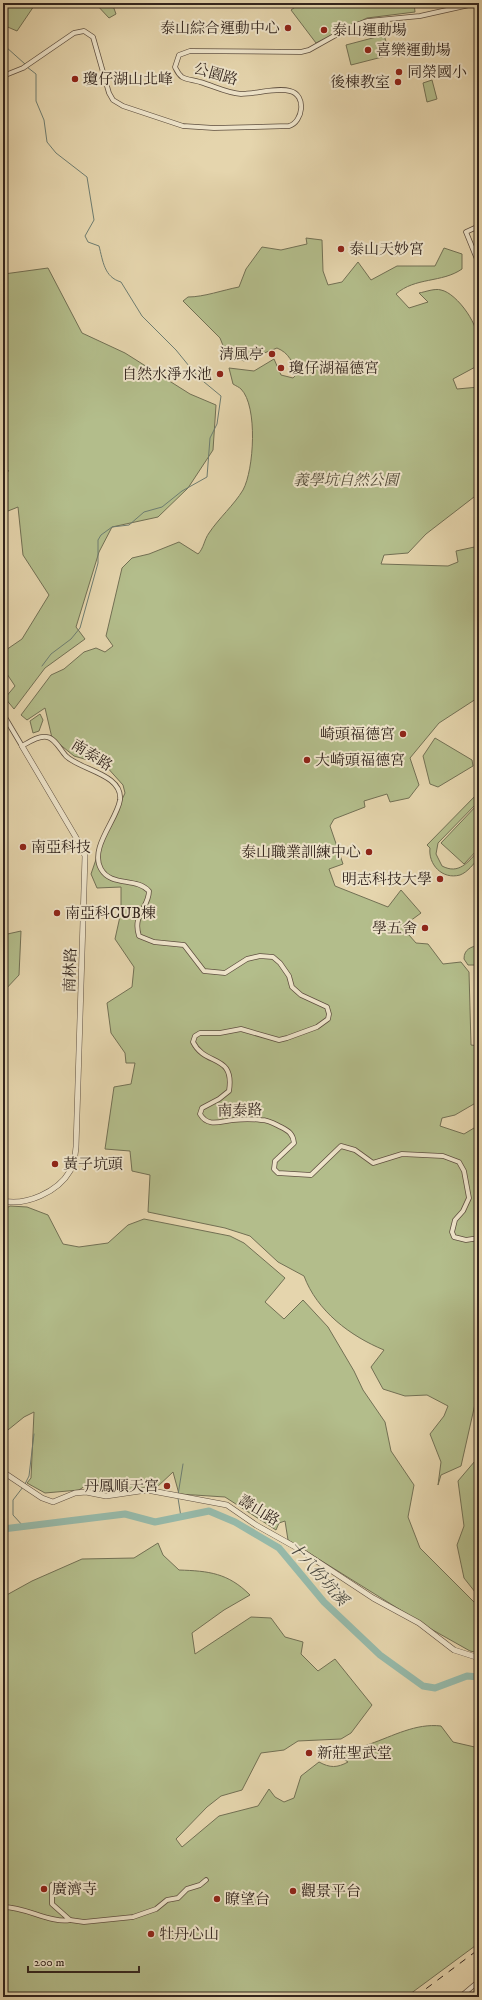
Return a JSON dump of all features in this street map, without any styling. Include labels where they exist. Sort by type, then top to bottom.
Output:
[{"type":"street","name":"公園路","points":[[3,76],[18,71],[74,33],[84,31],[94,37],[108,89],[113,100],[122,106],[183,126],[214,128],[289,126],[297,122],[301,114],[300,100],[294,92],[285,90],[251,94],[230,92],[185,78],[178,74],[175,67],[178,55],[190,51],[301,52],[309,50],[350,28],[368,21],[420,16],[478,3]]},
{"type":"street","points":[[479,226],[466,232],[479,264]]},
{"type":"street","name":"南林路","points":[[3,714],[81,846],[84,856],[76,1147],[70,1171],[51,1189],[36,1197],[22,1201],[3,1201]]},
{"type":"street","name":"南泰路","points":[[22,746],[32,740],[45,736],[50,737],[66,757],[105,776],[117,787],[120,800],[103,839],[98,856],[104,874],[112,879],[144,886],[149,891],[149,897],[138,919],[137,930],[139,936],[154,942],[184,945],[196,963],[204,971],[225,973],[246,959],[260,956],[273,958],[280,962],[289,976],[292,987],[301,995],[327,1007],[330,1014],[328,1019],[317,1027],[279,1040],[241,1029],[220,1033],[200,1033],[195,1036],[193,1042],[196,1050],[227,1068],[231,1077],[229,1092],[202,1108],[200,1114],[203,1119],[210,1122],[220,1123],[233,1120],[262,1120],[273,1122],[289,1131],[293,1137],[294,1143],[275,1161],[274,1169],[278,1173],[311,1176],[341,1146],[355,1150],[373,1162],[402,1154],[443,1156],[459,1162],[464,1171],[469,1198],[463,1211],[455,1220],[452,1232],[454,1237],[459,1239],[479,1238]]},
{"type":"street","name":"壽山路","points":[[3,1472],[42,1498],[54,1502],[75,1493],[86,1492],[106,1496],[141,1490],[198,1498],[227,1505],[256,1525],[297,1548],[373,1598],[419,1624],[454,1650],[479,1658]]},
{"type":"street","points":[[3,1907],[15,1907],[38,1916],[65,1921],[70,1920],[84,1922],[133,1917],[156,1909],[167,1900],[178,1898],[187,1889],[200,1885],[206,1880]]},
{"type":"street","points":[[52,1885],[52,1904],[70,1920]]},
{"type":"street","points":[[460,1997],[479,1981]]},
{"type":"green space","points":[[3,3],[36,3],[17,31],[3,25]]},
{"type":"green space","points":[[95,3],[112,3],[116,14],[109,18]]},
{"type":"green space","name":"泰山運動場","points":[[301,3],[414,3],[415,12],[367,18],[316,43],[291,10]]},
{"type":"green space","name":"喜樂運動場","points":[[384,35],[390,55],[351,65],[346,45]]},
{"type":"green space","points":[[432,80],[437,99],[427,102],[423,83]]},
{"type":"green space","name":"義學坑自然公園","points":[[306,238],[322,240],[323,271],[328,285],[342,282],[358,262],[371,280],[397,266],[435,266],[444,248],[462,254],[462,269],[446,276],[412,285],[396,294],[409,308],[428,302],[419,293],[436,289],[447,293],[454,297],[467,312],[476,329],[478,337],[477,344],[479,348],[479,365],[453,379],[457,389],[479,387],[479,499],[474,497],[426,534],[408,553],[384,555],[381,564],[448,566],[458,562],[456,551],[479,546],[479,697],[439,723],[410,758],[419,785],[409,798],[390,802],[387,794],[364,801],[365,807],[334,819],[330,826],[343,864],[329,869],[335,886],[388,907],[401,890],[421,913],[402,927],[416,943],[428,944],[443,964],[461,962],[469,972],[471,1045],[479,1046],[479,1101],[455,1115],[442,1118],[440,1126],[464,1134],[479,1125],[479,1401],[475,1404],[461,1466],[441,1475],[438,1485],[441,1462],[430,1434],[444,1416],[448,1406],[427,1395],[405,1396],[383,1389],[371,1367],[384,1350],[347,1330],[336,1321],[317,1300],[304,1276],[278,1262],[250,1236],[225,1228],[148,1212],[150,1175],[132,1171],[130,1151],[105,1149],[114,1087],[131,1084],[135,1063],[126,1063],[125,1053],[111,1033],[107,1003],[132,987],[134,967],[115,939],[121,912],[121,887],[97,888],[91,874],[101,845],[125,793],[123,785],[105,765],[74,756],[52,738],[45,708],[27,720],[21,715],[51,675],[64,669],[84,652],[96,648],[105,652],[113,646],[106,636],[122,568],[132,558],[149,554],[179,542],[198,554],[202,549],[209,533],[243,490],[247,481],[252,454],[252,423],[246,397],[241,389],[233,384],[229,368],[254,371],[274,359],[281,375],[293,378],[296,375],[290,358],[285,352],[277,348],[244,361],[226,353],[220,338],[183,301],[188,297],[207,295],[239,287],[246,269],[262,247],[281,250],[307,244]]},
{"type":"green space","points":[[48,268],[82,333],[125,353],[190,394],[216,405],[213,450],[188,488],[158,517],[112,527],[99,552],[76,627],[85,639],[45,668],[14,709],[5,698],[15,686],[3,668],[3,652],[22,639],[49,595],[23,555],[18,507],[3,513],[3,470],[9,471],[3,468],[3,272],[4,274]]},
{"type":"green space","points":[[40,714],[43,720],[39,731],[33,733],[30,721]]},
{"type":"green space","points":[[435,738],[472,760],[473,766],[438,787],[430,784],[423,756]]},
{"type":"green space","points":[[479,792],[479,801],[438,843],[436,854],[442,866],[453,869],[463,866],[479,850],[479,858],[463,874],[453,876],[442,873],[431,860],[430,848],[427,845]]},
{"type":"green space","points":[[478,804],[479,848],[464,864],[441,843]]},
{"type":"green space","points":[[21,931],[19,975],[3,992],[3,935]]},
{"type":"green space","points":[[479,945],[479,965],[468,965],[464,959],[465,953],[471,948]]},
{"type":"green space","points":[[10,1206],[27,1207],[48,1215],[63,1244],[79,1247],[108,1243],[128,1225],[144,1219],[230,1236],[244,1243],[285,1278],[265,1302],[284,1319],[303,1300],[328,1327],[354,1371],[363,1390],[385,1422],[391,1451],[414,1485],[408,1517],[420,1548],[479,1607],[479,1653],[470,1651],[431,1629],[288,1540],[285,1521],[279,1523],[276,1530],[225,1497],[179,1494],[173,1472],[156,1488],[113,1492],[105,1485],[91,1482],[79,1490],[45,1493],[27,1483],[31,1478],[34,1412],[24,1417],[3,1434],[3,1210]]},
{"type":"green space","points":[[479,1429],[479,1597],[464,1578],[457,1545],[464,1526],[458,1481],[475,1461]]},
{"type":"green space","points":[[158,1543],[163,1555],[179,1570],[200,1571],[218,1575],[234,1582],[250,1595],[224,1610],[192,1633],[195,1654],[251,1617],[271,1618],[285,1637],[303,1642],[301,1654],[318,1671],[335,1659],[372,1705],[351,1733],[341,1739],[298,1741],[284,1750],[261,1753],[242,1790],[221,1796],[207,1807],[176,1839],[182,1847],[219,1816],[258,1806],[269,1789],[275,1797],[284,1802],[294,1798],[301,1776],[319,1762],[334,1766],[348,1762],[339,1756],[350,1749],[366,1746],[396,1734],[423,1726],[441,1726],[453,1742],[479,1748],[479,1943],[406,1997],[3,1997],[3,1597],[32,1581],[82,1559],[134,1558]]},
{"type":"waterway","points":[[3,46],[25,64]]},
{"type":"waterway","points":[[27,67],[36,74],[36,101],[44,120],[47,142],[56,153],[87,177],[94,220],[85,236],[88,242],[99,246],[105,268],[115,280],[121,282],[142,316],[176,350],[198,377],[221,396],[217,424],[210,438],[207,477],[182,491],[162,507],[144,512],[129,525],[112,527],[101,535],[98,540],[98,563],[80,628],[71,639],[51,654],[42,666]]},
{"type":"waterway","points":[[25,1484],[29,1476],[34,1434]]},
{"type":"waterway","points":[[178,1495],[183,1464]]},
{"type":"waterway","points":[[23,1487],[13,1500],[13,1515],[24,1527]]},
{"type":"waterway","points":[[178,1498],[181,1517]]},
{"type":"waterway","name":"十八份坑溪","points":[[3,1529],[125,1514],[155,1522],[209,1511],[235,1522],[279,1548],[324,1602],[380,1655],[423,1686],[435,1688],[467,1676],[479,1677]]},
{"type":"railway","points":[[415,1997],[479,1949]]},
{"type":"place","name":"泰山綜合運動中心","points":[[288,28]]},
{"type":"place","name":"泰山運動場","points":[[324,30]]},
{"type":"place","name":"喜樂運動場","points":[[368,50]]},
{"type":"place","name":"同榮國小","points":[[399,72]]},
{"type":"place","name":"瓊仔湖山北峰","points":[[75,79]]},
{"type":"place","name":"後棟教室","points":[[398,82]]},
{"type":"place","name":"泰山天妙宮","points":[[341,249]]},
{"type":"place","name":"清風亭","points":[[272,354]]},
{"type":"place","name":"瓊仔湖福德宮","points":[[281,368]]},
{"type":"place","name":"自然水淨水池","points":[[220,374]]},
{"type":"place","name":"崎頭福德宮","points":[[403,734]]},
{"type":"place","name":"大崎頭福德宮","points":[[307,760]]},
{"type":"place","name":"南亞科技","points":[[23,847]]},
{"type":"place","name":"泰山職業訓練中心","points":[[369,852]]},
{"type":"place","name":"明志科技大學","points":[[440,879]]},
{"type":"place","name":"南亞科CUB棟","points":[[57,913]]},
{"type":"place","name":"學五舍","points":[[425,928]]},
{"type":"place","name":"黃子坑頭","points":[[55,1164]]},
{"type":"place","name":"丹鳳順天宮","points":[[167,1486]]},
{"type":"place","name":"新莊聖武堂","points":[[309,1753]]},
{"type":"place","name":"廣濟寺","points":[[44,1889]]},
{"type":"place","name":"觀景平台","points":[[293,1891]]},
{"type":"place","name":"瞭望台","points":[[217,1899]]},
{"type":"place","name":"牡丹心山","points":[[151,1934]]}]
